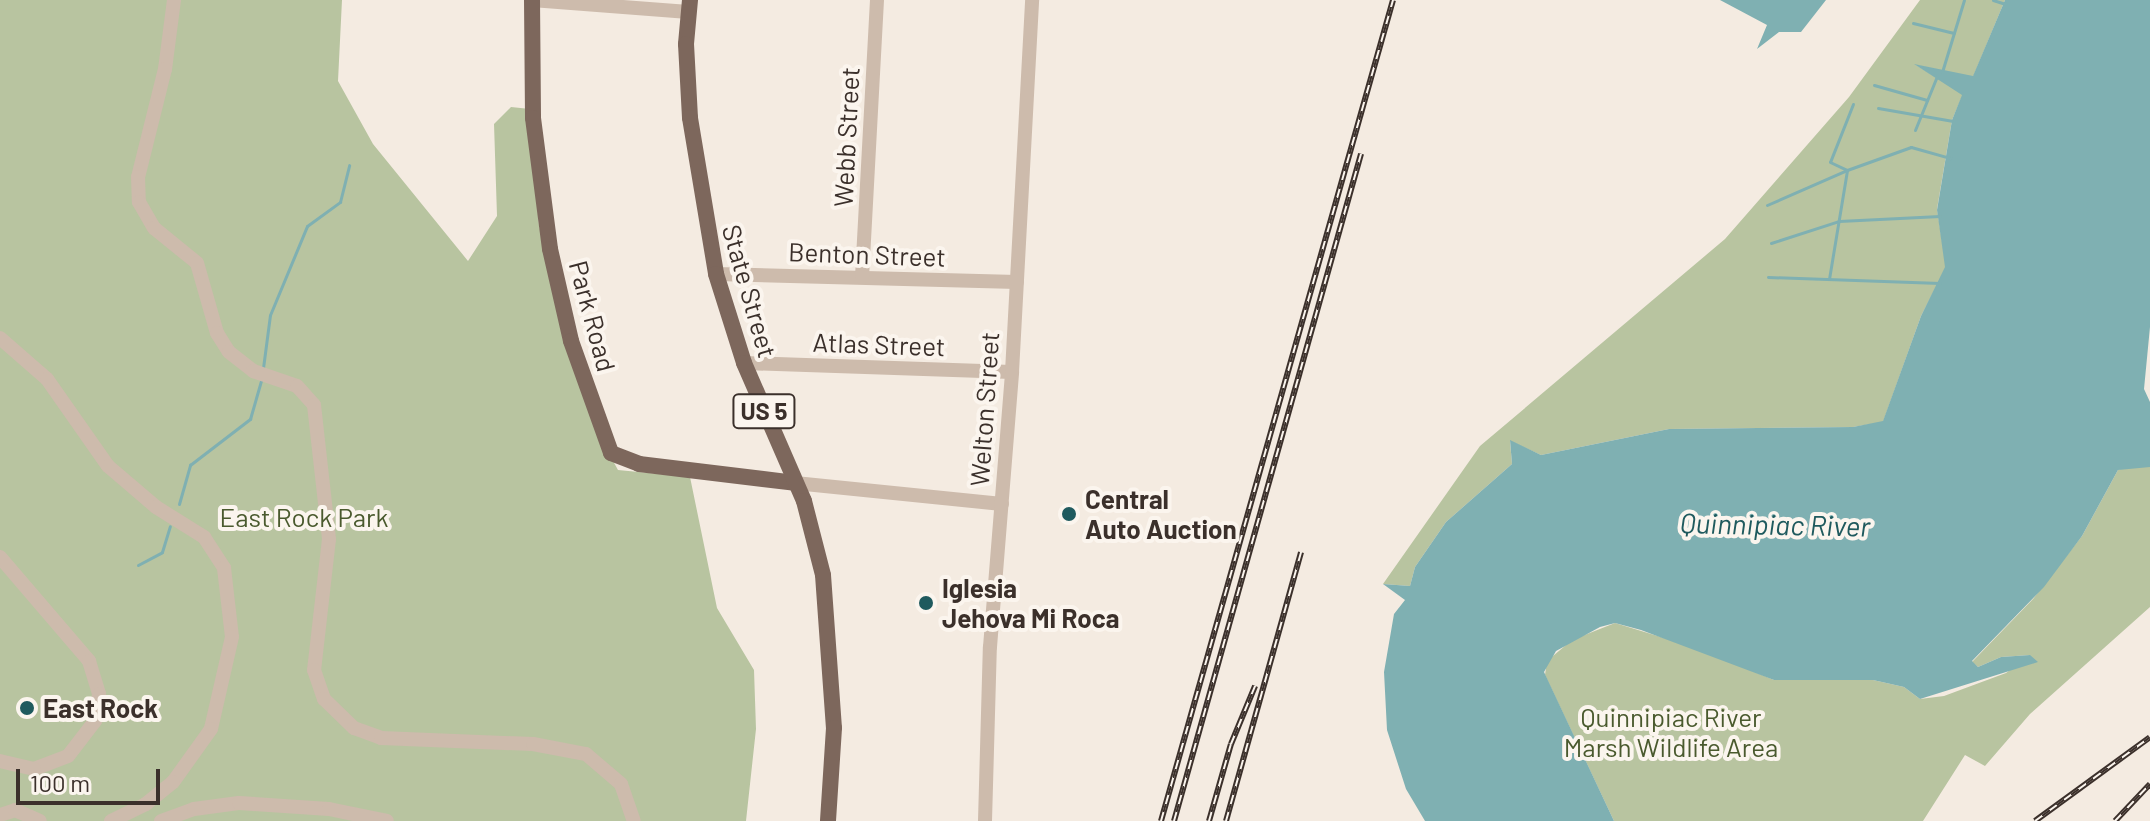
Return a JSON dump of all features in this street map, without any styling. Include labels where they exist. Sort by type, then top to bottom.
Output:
[{"type":"main road","name":"Park Road","points":[[532,0],[532,107],[550,249],[571,341],[611,453],[639,464],[795,483]]},
{"type":"main road","name":"State Street","points":[[689,6],[690,118],[716,274],[744,363],[813,532],[825,593],[834,728],[828,821]]},
{"type":"street","points":[[174,0],[165,69],[138,177],[139,202],[154,228],[197,263],[217,333],[229,352],[253,371],[297,386],[314,405],[329,539],[314,662],[324,699],[354,728],[381,738],[533,744],[586,754],[621,784],[634,821]]},
{"type":"street","points":[[532,0],[689,6]]},
{"type":"street","name":"Webb Street","points":[[862,277],[877,0]]},
{"type":"street","name":"Welton Street","points":[[985,821],[990,647],[1012,372],[1032,0]]},
{"type":"street","name":"Benton Street","points":[[716,274],[1017,282]]},
{"type":"street","points":[[0,338],[37,367],[108,466],[156,507],[204,537],[224,568],[232,637],[211,729],[173,782],[146,804],[111,821]]},
{"type":"street","name":"Atlas Street","points":[[744,363],[1012,372]]},
{"type":"street","points":[[795,483],[1002,504]]},
{"type":"street","points":[[0,557],[89,661],[99,694],[95,721],[68,756],[34,769],[0,761]]},
{"type":"street","points":[[161,821],[204,807],[245,803],[329,809],[387,821]]},
{"type":"street","points":[[0,815],[15,810],[40,821]]},
{"type":"green space","name":"East Rock Park","points":[[0,0],[342,0],[338,81],[373,144],[468,261],[497,216],[494,124],[511,107],[530,109],[539,226],[595,428],[618,470],[690,477],[717,608],[754,670],[756,729],[746,821],[0,821]]},
{"type":"green space","points":[[1920,0],[2005,0],[1973,77],[1916,65],[1963,94],[1952,120],[1937,209],[1946,267],[1921,316],[1883,422],[1853,427],[1669,429],[1541,455],[1510,441],[1512,464],[1446,522],[1415,567],[1410,586],[1383,584],[1480,446],[1725,239],[1849,97]]},
{"type":"green space","name":"Quinnipiac River Marsh Wildlife Area","points":[[2129,466],[2150,467],[2150,607],[2030,714],[1985,766],[1965,755],[1923,821],[1614,821],[1545,675],[1547,661],[1572,640],[1615,623],[1697,648],[1774,680],[1873,680],[1904,687],[1920,699],[1944,696],[2006,673],[2030,655],[2001,657],[1978,667],[1972,662],[2033,599],[2082,536],[2118,470]]},
{"type":"water","points":[[1720,0],[1826,0],[1801,32],[1779,32],[1757,49],[1767,25]]},
{"type":"water","name":"Quinnipiac River","points":[[2005,0],[2150,0],[2150,327],[2144,389],[2150,402],[2150,467],[2118,470],[2082,536],[2044,587],[1972,661],[1978,667],[2001,657],[2030,655],[2038,662],[1920,699],[1904,687],[1873,680],[1774,680],[1615,623],[1600,627],[1556,651],[1544,672],[1614,821],[1425,821],[1406,789],[1387,730],[1384,672],[1394,614],[1405,600],[1383,584],[1410,586],[1415,567],[1446,522],[1512,464],[1510,440],[1541,455],[1669,429],[1853,427],[1883,421],[1921,316],[1945,267],[1937,210],[1952,120],[1962,95],[1914,64],[1973,76]]},
{"type":"waterway","points":[[1942,72],[1964,0]]},
{"type":"waterway","points":[[1993,0],[2005,4]]},
{"type":"waterway","points":[[1913,23],[1954,33]]},
{"type":"waterway","points":[[1915,130],[1937,76]]},
{"type":"waterway","points":[[1874,85],[1927,100]]},
{"type":"waterway","points":[[1853,104],[1830,162],[1847,170],[1911,147],[1950,158]]},
{"type":"waterway","points":[[1878,108],[1953,121]]},
{"type":"waterway","points":[[263,368],[270,315],[307,226],[340,202],[349,165]]},
{"type":"waterway","points":[[1767,205],[1847,170]]},
{"type":"waterway","points":[[1829,279],[1847,170]]},
{"type":"waterway","points":[[1771,243],[1839,221],[1940,216]]},
{"type":"waterway","points":[[1768,277],[1940,283]]},
{"type":"waterway","points":[[179,504],[190,465],[250,419],[261,381]]},
{"type":"waterway","points":[[138,565],[162,552],[170,526]]},
{"type":"railway","points":[[1161,821],[1393,0]]},
{"type":"railway","points":[[1174,821],[1361,154]]},
{"type":"railway","points":[[1226,821],[1301,552]]},
{"type":"railway","points":[[1209,821],[1231,744],[1255,686]]},
{"type":"railway","points":[[2035,821],[2150,737]]},
{"type":"railway","points":[[2115,821],[2150,784]]},
{"type":"place","name":"Central Auto Auction","points":[[1069,514]]},
{"type":"place","name":"Iglesia Jehova Mi Roca","points":[[926,603]]},
{"type":"place","name":"East Rock","points":[[27,708]]}]
